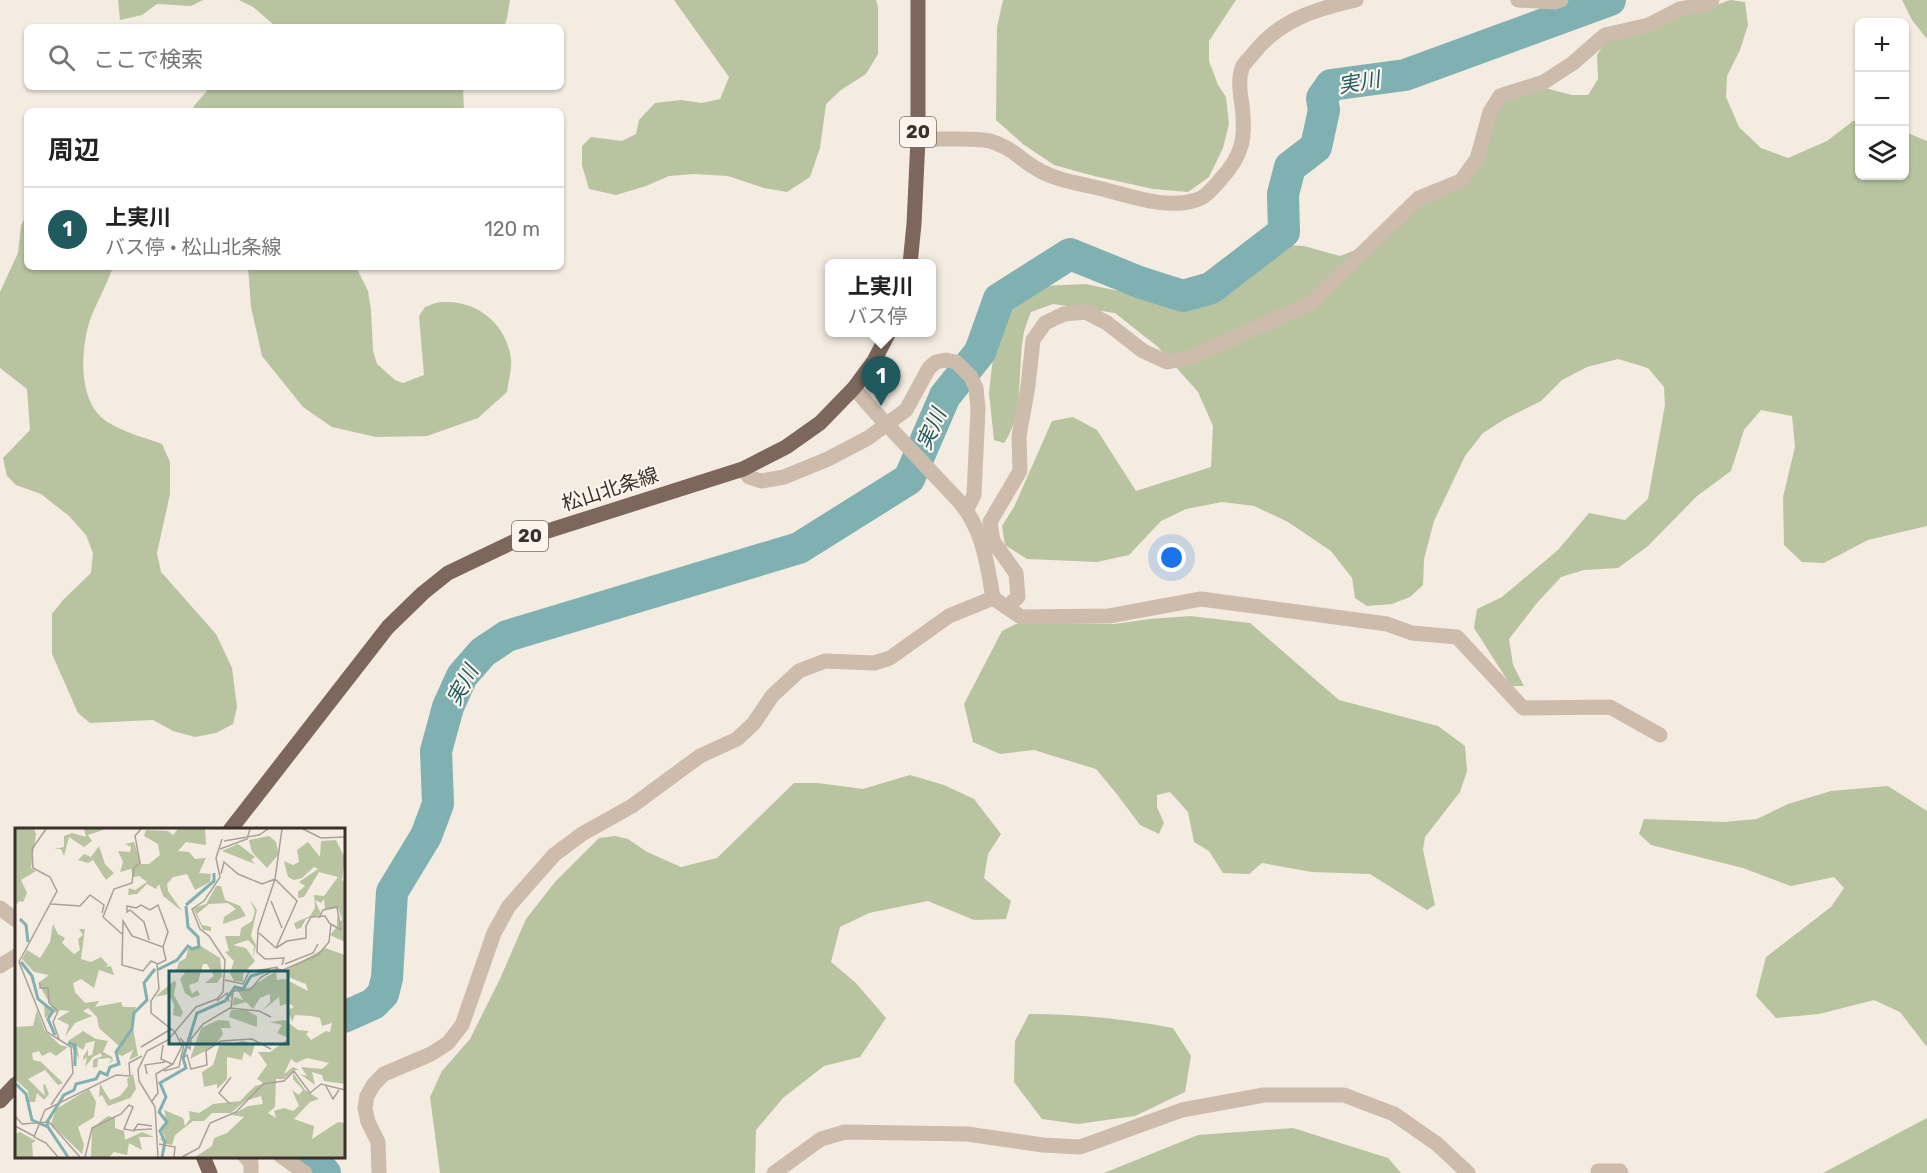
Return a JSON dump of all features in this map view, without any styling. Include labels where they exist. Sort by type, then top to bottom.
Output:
[{"type":"main road","name":"20","points":[[910,259],[918,139],[918,0]]},
{"type":"main road","name":"松山北条線","points":[[232,828],[388,627],[423,593],[448,573],[513,542],[743,469],[786,447],[820,423],[854,388],[874,361],[887,337]]},
{"type":"main road","points":[[0,1101],[15,1085]]},
{"type":"main road","points":[[204,1158],[210,1173]]},
{"type":"street","points":[[918,139],[987,140],[1006,146],[1036,169],[1054,178],[1151,201],[1176,203],[1198,200],[1213,188],[1231,168],[1242,146],[1244,118],[1240,92],[1242,69],[1257,49],[1274,32],[1294,18],[1325,7],[1356,0]]},
{"type":"street","points":[[1518,0],[1555,2],[1560,0]]},
{"type":"street","points":[[1008,606],[1018,597],[1016,573],[993,541],[990,522],[1020,471],[1019,436],[1033,340],[1045,322],[1064,314],[1086,312],[1107,322],[1143,351],[1167,362],[1192,357],[1311,303],[1419,198],[1461,181],[1477,159],[1490,112],[1500,96],[1544,82],[1573,63],[1605,35],[1649,25],[1680,9],[1708,4],[1712,0]]},
{"type":"street","points":[[743,469],[750,477],[761,481],[784,477],[828,459],[868,438],[906,410],[929,368],[936,362],[946,360],[956,362],[971,377],[976,388],[978,409],[974,495],[961,503]]},
{"type":"street","points":[[854,388],[961,503],[985,549],[993,598]]},
{"type":"street","points":[[993,598],[1008,606],[1021,617],[1109,616],[1201,599],[1387,624],[1412,633],[1457,637],[1523,708],[1610,707],[1660,735]]},
{"type":"street","points":[[379,1173],[378,1142],[368,1122],[365,1108],[367,1096],[384,1074],[431,1054],[448,1043],[462,1025],[494,933],[509,906],[554,855],[582,834],[632,806],[700,756],[737,739],[754,723],[772,696],[799,671],[825,661],[874,663],[890,658],[949,616],[993,598]]},
{"type":"street","points":[[0,908],[15,919]]},
{"type":"street","points":[[0,966],[15,958]]},
{"type":"street","points":[[774,1173],[821,1139],[845,1132],[966,1134],[1043,1145],[1080,1147],[1182,1110],[1264,1095],[1344,1095],[1394,1114],[1437,1144],[1468,1173]]},
{"type":"street","points":[[247,1158],[251,1162],[251,1173]]},
{"type":"street","points":[[284,1158],[305,1173]]},
{"type":"street","points":[[1598,1171],[1620,1171],[1621,1173]]},
{"type":"green space","points":[[118,0],[203,0],[191,6],[157,4],[142,15],[120,20]]},
{"type":"green space","points":[[239,0],[510,0],[505,24],[273,24],[253,7]]},
{"type":"green space","points":[[674,0],[876,0],[878,54],[866,74],[841,90],[826,104],[820,148],[810,177],[787,192],[764,188],[728,176],[694,174],[669,176],[616,195],[589,189],[582,165],[582,146],[591,137],[622,141],[636,134],[639,120],[655,103],[681,100],[702,103],[720,99],[729,77]]},
{"type":"green space","points":[[1003,0],[1236,0],[1209,41],[1209,61],[1218,85],[1226,97],[1229,124],[1223,148],[1209,177],[1188,192],[1153,189],[1054,165],[1023,144],[996,120],[997,27]]},
{"type":"green space","points":[[1730,0],[1745,2],[1748,25],[1740,50],[1727,76],[1726,97],[1739,127],[1761,148],[1788,158],[1827,141],[1855,121],[1855,180],[1909,180],[1909,134],[1927,141],[1927,526],[1868,540],[1824,563],[1802,562],[1784,545],[1783,497],[1795,447],[1792,416],[1761,410],[1744,430],[1731,471],[1697,496],[1648,546],[1618,568],[1584,570],[1561,577],[1537,603],[1509,639],[1513,665],[1524,686],[1511,686],[1474,628],[1477,609],[1502,597],[1558,550],[1589,513],[1625,520],[1648,499],[1665,405],[1664,387],[1648,368],[1618,359],[1587,367],[1562,380],[1541,401],[1483,433],[1465,456],[1434,521],[1424,559],[1423,585],[1410,597],[1392,604],[1367,606],[1355,598],[1352,578],[1331,551],[1288,522],[1254,506],[1222,502],[1186,509],[1161,521],[1129,555],[1097,562],[1027,559],[1005,545],[1002,526],[1014,507],[1052,421],[1073,417],[1097,430],[1136,491],[1211,467],[1213,426],[1198,392],[1158,347],[1115,313],[1053,304],[1031,312],[1024,335],[1014,421],[1004,443],[994,440],[989,393],[996,331],[1012,301],[1042,286],[1086,284],[1137,295],[1171,307],[1199,307],[1255,264],[1286,245],[1304,246],[1340,256],[1384,239],[1422,204],[1465,187],[1494,114],[1505,102],[1545,88],[1572,95],[1588,95],[1598,79],[1597,55],[1607,39]]},
{"type":"green space","points":[[1902,0],[1927,0],[1927,39],[1912,20]]},
{"type":"green space","points":[[207,90],[463,90],[464,108],[194,108]]},
{"type":"green space","points":[[24,220],[24,270],[112,270],[87,331],[83,356],[85,383],[93,407],[101,417],[123,430],[162,444],[170,462],[170,494],[157,553],[161,572],[216,634],[232,668],[237,707],[233,724],[216,733],[195,737],[173,731],[153,720],[90,723],[78,713],[52,654],[52,614],[91,573],[93,553],[86,535],[69,516],[41,494],[16,485],[7,476],[3,458],[30,430],[27,389],[0,368],[0,292],[18,253],[21,225]]},
{"type":"green space","points":[[248,270],[358,270],[368,291],[373,351],[377,364],[395,380],[403,383],[424,375],[419,316],[425,307],[441,302],[468,305],[489,317],[504,335],[511,359],[507,392],[478,418],[427,436],[376,437],[332,427],[303,407],[262,356],[251,307]]},
{"type":"green space","points":[[1190,616],[1250,623],[1339,700],[1438,726],[1465,746],[1467,771],[1460,792],[1425,837],[1423,850],[1435,905],[1427,910],[1370,874],[1312,872],[1262,863],[1249,874],[1223,873],[1209,851],[1194,842],[1188,812],[1170,792],[1157,795],[1157,807],[1164,823],[1159,834],[1140,825],[1096,769],[1034,750],[1000,754],[973,742],[964,704],[1002,631],[1016,624],[1114,624]]},
{"type":"green space","points":[[910,775],[944,785],[974,799],[1001,834],[988,854],[984,878],[1011,901],[1006,919],[974,920],[928,901],[869,913],[840,927],[831,962],[856,983],[886,1018],[860,1057],[824,1066],[783,1098],[756,1130],[755,1173],[440,1173],[430,1097],[442,1071],[470,1039],[526,919],[555,882],[599,838],[615,836],[628,839],[647,852],[681,867],[717,858],[794,783],[818,783],[863,789]]},
{"type":"green space","points":[[1888,786],[1927,811],[1927,1047],[1900,1012],[1874,1000],[1819,1014],[1776,1018],[1756,996],[1766,957],[1831,907],[1844,888],[1834,877],[1791,886],[1743,868],[1651,845],[1639,834],[1644,819],[1724,822],[1757,819],[1788,804],[1831,791]]},
{"type":"green space","points":[[1029,1014],[1101,1018],[1173,1028],[1191,1056],[1185,1092],[1135,1116],[1078,1124],[1042,1119],[1014,1082],[1015,1041]]},
{"type":"green space","points":[[1927,1118],[1927,1173],[1823,1173]]},
{"type":"green space","points":[[1293,1128],[1388,1158],[1401,1173],[1104,1173],[1198,1135]]},
{"type":"waterway","name":"実川","points":[[345,1017],[373,1004],[383,994],[387,978],[392,892],[426,836],[438,804],[436,751],[448,707],[462,676],[483,652],[507,636],[799,548],[909,479],[945,396],[980,352],[999,299],[1070,254],[1139,282],[1183,296],[1211,288],[1284,232],[1283,194],[1290,167],[1316,147],[1324,110],[1322,98],[1331,85],[1405,75],[1610,0]]},
{"type":"waterway","name":"実川","points":[[313,1158],[325,1173]]},
{"type":"place","name":"上実川","points":[[881,406]]}]
